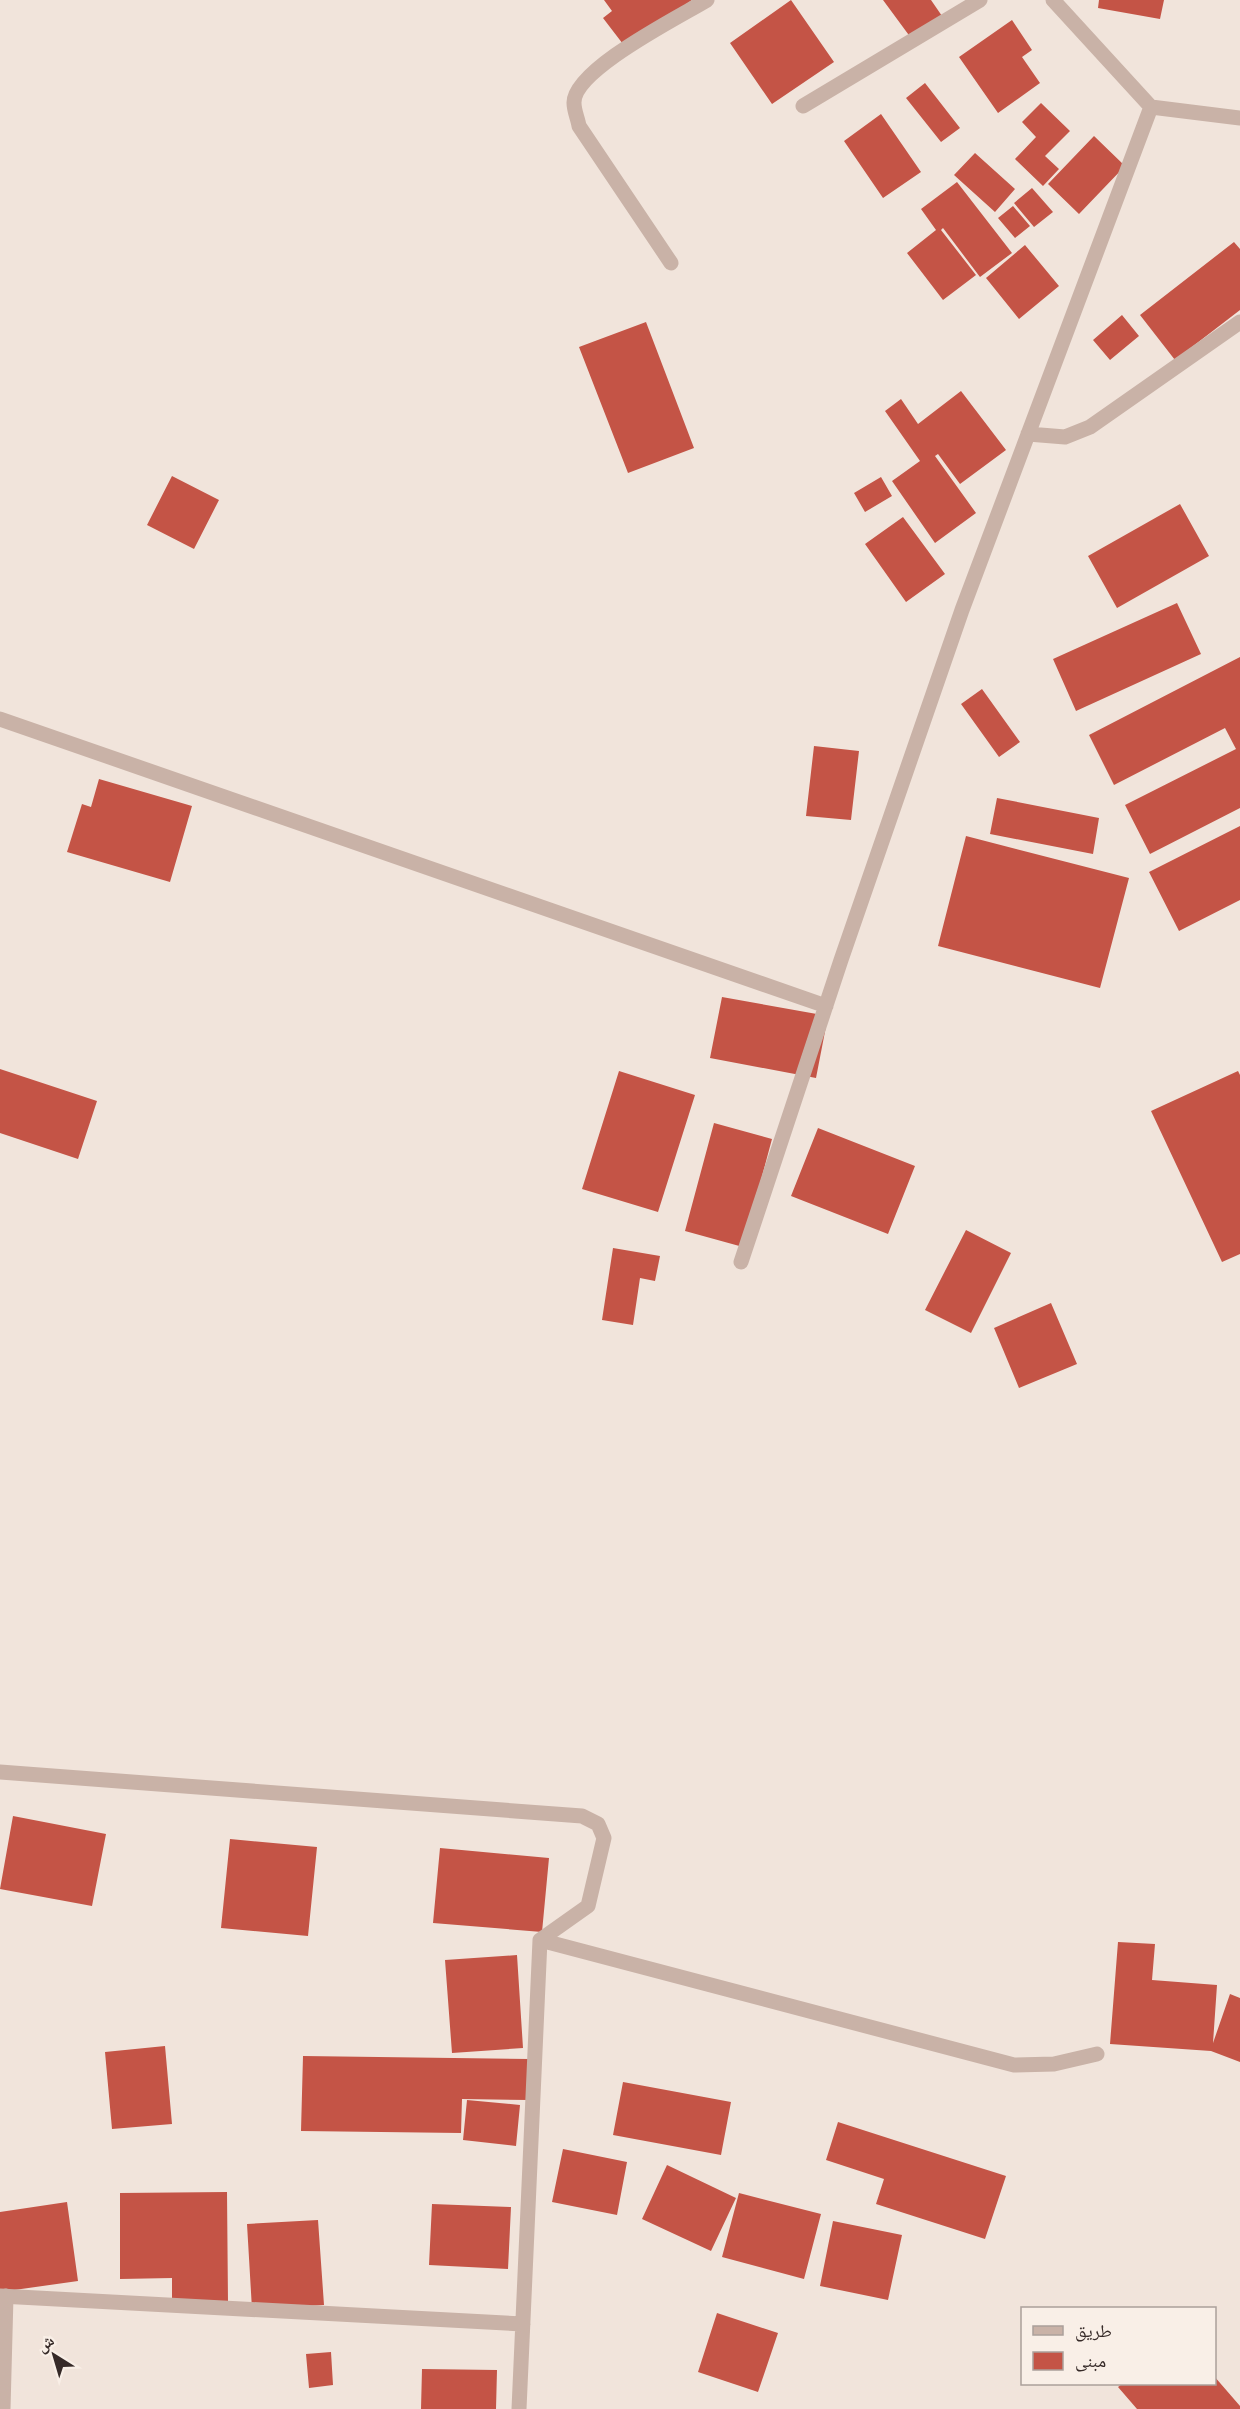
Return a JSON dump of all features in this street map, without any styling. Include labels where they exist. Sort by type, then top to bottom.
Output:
[{"type":"street","points":[[671,263],[579,126],[573,102],[583,80],[607,61],[634,42],[707,0]]},
{"type":"street","points":[[803,106],[980,0]]},
{"type":"street","points":[[1053,0],[1151,107],[1240,118]]},
{"type":"street","points":[[741,1262],[962,610],[1151,107]]},
{"type":"street","points":[[1028,434],[1065,437],[1090,427],[1240,322]]},
{"type":"street","points":[[0,719],[826,1006]]},
{"type":"street","points":[[0,1772],[582,1816],[598,1824],[604,1838],[588,1906],[540,1940]]},
{"type":"street","points":[[540,1940],[1014,2065],[1054,2064],[1097,2054]]},
{"type":"street","points":[[519,2409],[540,1940]]},
{"type":"street","points":[[3,2409],[3,2296],[523,2324]]},
{"type":"building","points":[[604,0],[692,0],[626,48],[603,18],[612,11]]},
{"type":"building","points":[[791,0],[834,62],[772,104],[730,43]]},
{"type":"building","points":[[883,0],[931,0],[942,16],[911,38]]},
{"type":"building","points":[[1099,0],[1164,0],[1160,19],[1098,8]]},
{"type":"building","points":[[1012,20],[1032,50],[1022,57],[1040,83],[998,113],[959,57]]},
{"type":"building","points":[[925,83],[960,128],[941,142],[906,98]]},
{"type":"building","points":[[1041,103],[1070,131],[1045,156],[1059,169],[1043,186],[1015,159],[1036,137],[1022,122]]},
{"type":"building","points":[[881,114],[921,172],[883,198],[844,141]]},
{"type":"building","points":[[1094,136],[1125,166],[1079,214],[1048,184]]},
{"type":"building","points":[[975,153],[1015,189],[995,212],[954,175]]},
{"type":"building","points":[[957,182],[1012,253],[980,277],[943,228],[941,230],[976,275],[943,300],[907,253],[936,230],[921,209]]},
{"type":"building","points":[[1032,188],[1053,212],[1034,227],[1014,203]]},
{"type":"building","points":[[1013,206],[1030,226],[1015,238],[998,218]]},
{"type":"building","points":[[1234,242],[1240,249],[1240,310],[1175,360],[1140,315]]},
{"type":"building","points":[[1025,245],[1059,286],[1019,319],[986,278]]},
{"type":"building","points":[[1122,315],[1139,336],[1110,360],[1093,340]]},
{"type":"building","points":[[646,322],[694,448],[628,473],[579,347]]},
{"type":"building","points":[[961,391],[1006,450],[960,484],[938,454],[935,456],[976,513],[935,543],[892,481],[920,461],[885,411],[901,399],[918,424]]},
{"type":"building","points":[[172,476],[219,500],[194,549],[147,525]]},
{"type":"building","points":[[881,477],[892,496],[865,512],[854,493]]},
{"type":"building","points":[[1180,504],[1209,556],[1117,608],[1088,556]]},
{"type":"building","points":[[903,517],[945,574],[906,602],[865,544]]},
{"type":"building","points":[[1177,603],[1201,654],[1076,711],[1053,659]]},
{"type":"building","points":[[1240,657],[1240,808],[1150,854],[1125,805],[1236,749],[1225,728],[1114,785],[1089,735]]},
{"type":"building","points":[[982,689],[1020,742],[999,757],[961,704]]},
{"type":"building","points":[[814,746],[859,751],[851,820],[806,816]]},
{"type":"building","points":[[99,779],[192,806],[170,882],[67,852],[82,804],[91,807]]},
{"type":"building","points":[[997,798],[1099,818],[1093,854],[990,834]]},
{"type":"building","points":[[1240,826],[1240,900],[1179,931],[1149,872]]},
{"type":"building","points":[[966,836],[1129,878],[1100,988],[938,946]]},
{"type":"building","points":[[722,997],[828,1016],[816,1078],[710,1058]]},
{"type":"building","points":[[0,1069],[97,1101],[78,1159],[0,1133]]},
{"type":"building","points":[[619,1071],[695,1095],[658,1212],[582,1189]]},
{"type":"building","points":[[1238,1071],[1240,1075],[1240,1254],[1222,1262],[1151,1111]]},
{"type":"building","points":[[714,1123],[772,1139],[743,1247],[685,1231]]},
{"type":"building","points":[[818,1128],[915,1166],[888,1234],[791,1196]]},
{"type":"building","points":[[966,1230],[1011,1253],[971,1333],[925,1310]]},
{"type":"building","points":[[613,1248],[660,1256],[655,1281],[640,1278],[633,1325],[602,1320]]},
{"type":"building","points":[[1051,1303],[1077,1364],[1019,1388],[994,1328]]},
{"type":"building","points":[[13,1816],[106,1834],[92,1906],[0,1889]]},
{"type":"building","points":[[230,1839],[317,1847],[308,1936],[221,1928]]},
{"type":"building","points":[[440,1848],[549,1858],[542,1932],[433,1923]]},
{"type":"building","points":[[1118,1942],[1155,1944],[1152,1980],[1217,1985],[1213,2043],[1230,1994],[1240,1998],[1240,2062],[1211,2051],[1110,2044]]},
{"type":"building","points":[[517,1955],[523,2048],[452,2053],[445,1960]]},
{"type":"building","points":[[165,2046],[172,2124],[112,2129],[105,2052]]},
{"type":"building","points":[[303,2056],[529,2059],[529,2100],[462,2099],[461,2133],[301,2131]]},
{"type":"building","points":[[623,2082],[731,2102],[721,2155],[613,2135]]},
{"type":"building","points":[[467,2100],[520,2105],[516,2146],[463,2140]]},
{"type":"building","points":[[838,2122],[1006,2176],[985,2239],[876,2204],[884,2179],[826,2160]]},
{"type":"building","points":[[563,2149],[627,2162],[617,2215],[552,2202]]},
{"type":"building","points":[[667,2165],[736,2198],[711,2251],[642,2219]]},
{"type":"building","points":[[227,2192],[228,2303],[172,2303],[172,2278],[120,2279],[120,2193]]},
{"type":"building","points":[[739,2193],[821,2214],[804,2279],[722,2257]]},
{"type":"building","points":[[67,2202],[78,2281],[0,2292],[0,2212]]},
{"type":"building","points":[[432,2204],[511,2207],[508,2269],[429,2265]]},
{"type":"building","points":[[318,2220],[324,2305],[252,2309],[247,2224]]},
{"type":"building","points":[[833,2221],[902,2235],[888,2300],[820,2286]]},
{"type":"building","points":[[717,2313],[778,2333],[758,2392],[698,2372]]},
{"type":"building","points":[[331,2352],[333,2385],[309,2388],[306,2354]]},
{"type":"building","points":[[422,2369],[497,2370],[496,2409],[421,2409]]},
{"type":"building","points":[[1216,2378],[1240,2406],[1240,2409],[1137,2409],[1118,2387],[1121,2385],[1216,2385]]}]
